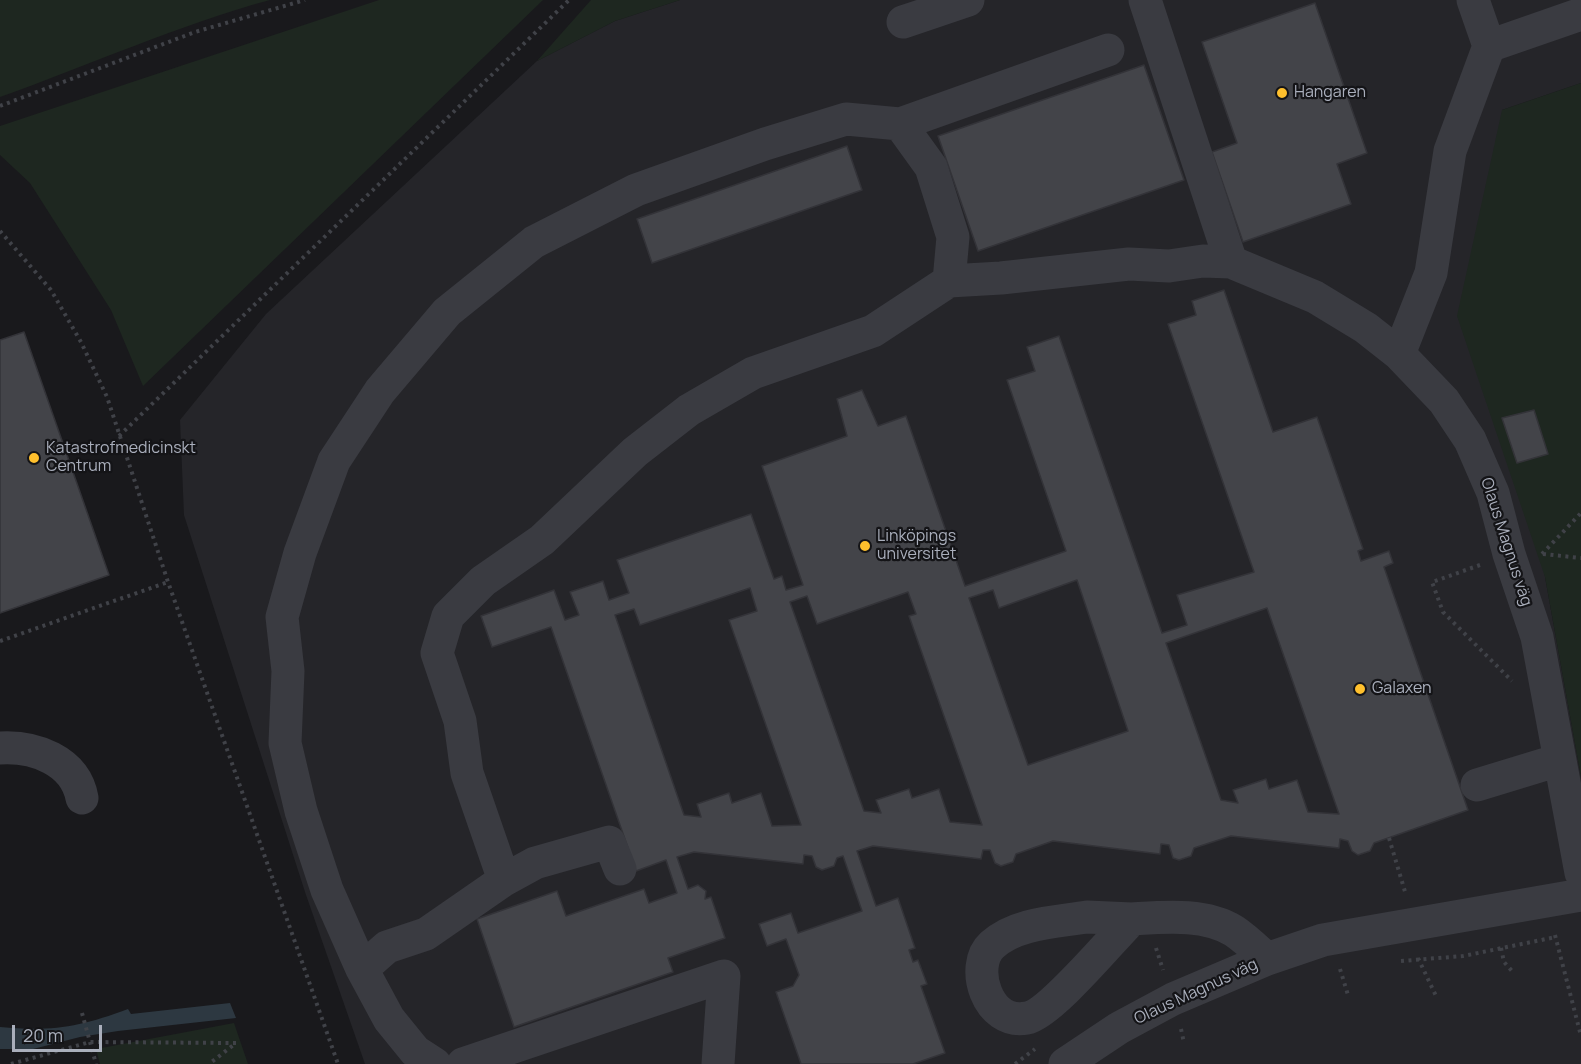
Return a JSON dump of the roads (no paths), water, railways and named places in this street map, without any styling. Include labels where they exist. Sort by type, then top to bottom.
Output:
[{"type":"street","points":[[903,22],[968,0]]},
{"type":"street","points":[[504,880],[467,773],[460,721],[437,653],[448,616],[483,581],[542,540],[634,452],[689,410],[753,373],[873,331],[949,281],[1001,278],[1129,264],[1169,266],[1203,261],[1231,262],[1145,0]]},
{"type":"street","points":[[1399,354],[1431,273],[1450,151],[1489,46],[1473,0]]},
{"type":"street","points":[[1489,46],[1581,14]]},
{"type":"street","points":[[435,1064],[415,1051],[388,1019],[362,969],[327,890],[301,811],[285,743],[288,670],[282,617],[300,553],[334,461],[380,391],[447,312],[534,242],[636,190],[765,144],[846,119],[900,124],[1107,50]]},
{"type":"street","points":[[900,124],[931,167],[953,237],[949,281]]},
{"type":"street","name":"Olaus Magnus väg","points":[[1231,262],[1315,297],[1366,328],[1399,354],[1444,401],[1470,440],[1493,493],[1509,554],[1537,637],[1581,873]]},
{"type":"street","points":[[0,748],[27,748],[47,756],[68,769],[81,789],[82,798]]},
{"type":"street","points":[[1477,784],[1559,760]]},
{"type":"street","points":[[362,969],[387,947],[426,934],[504,880],[535,863],[609,842],[620,869]]},
{"type":"street","name":"Olaus Magnus väg","points":[[1065,1064],[1119,1028],[1173,999],[1267,959],[1344,936],[1581,895]]},
{"type":"street","name":"Olaus Magnus väg","points":[[1132,918],[1172,917],[1212,921],[1234,931],[1267,959]]},
{"type":"street","points":[[462,1064],[724,976],[718,1064]]},
{"type":"place","name":"Hangaren","points":[[1282,93]]},
{"type":"place","name":"Katastrofmedicinskt Centrum","points":[[34,458]]},
{"type":"place","name":"Linköpings universitet","points":[[865,546]]},
{"type":"place","name":"Galaxen","points":[[1360,689]]}]
